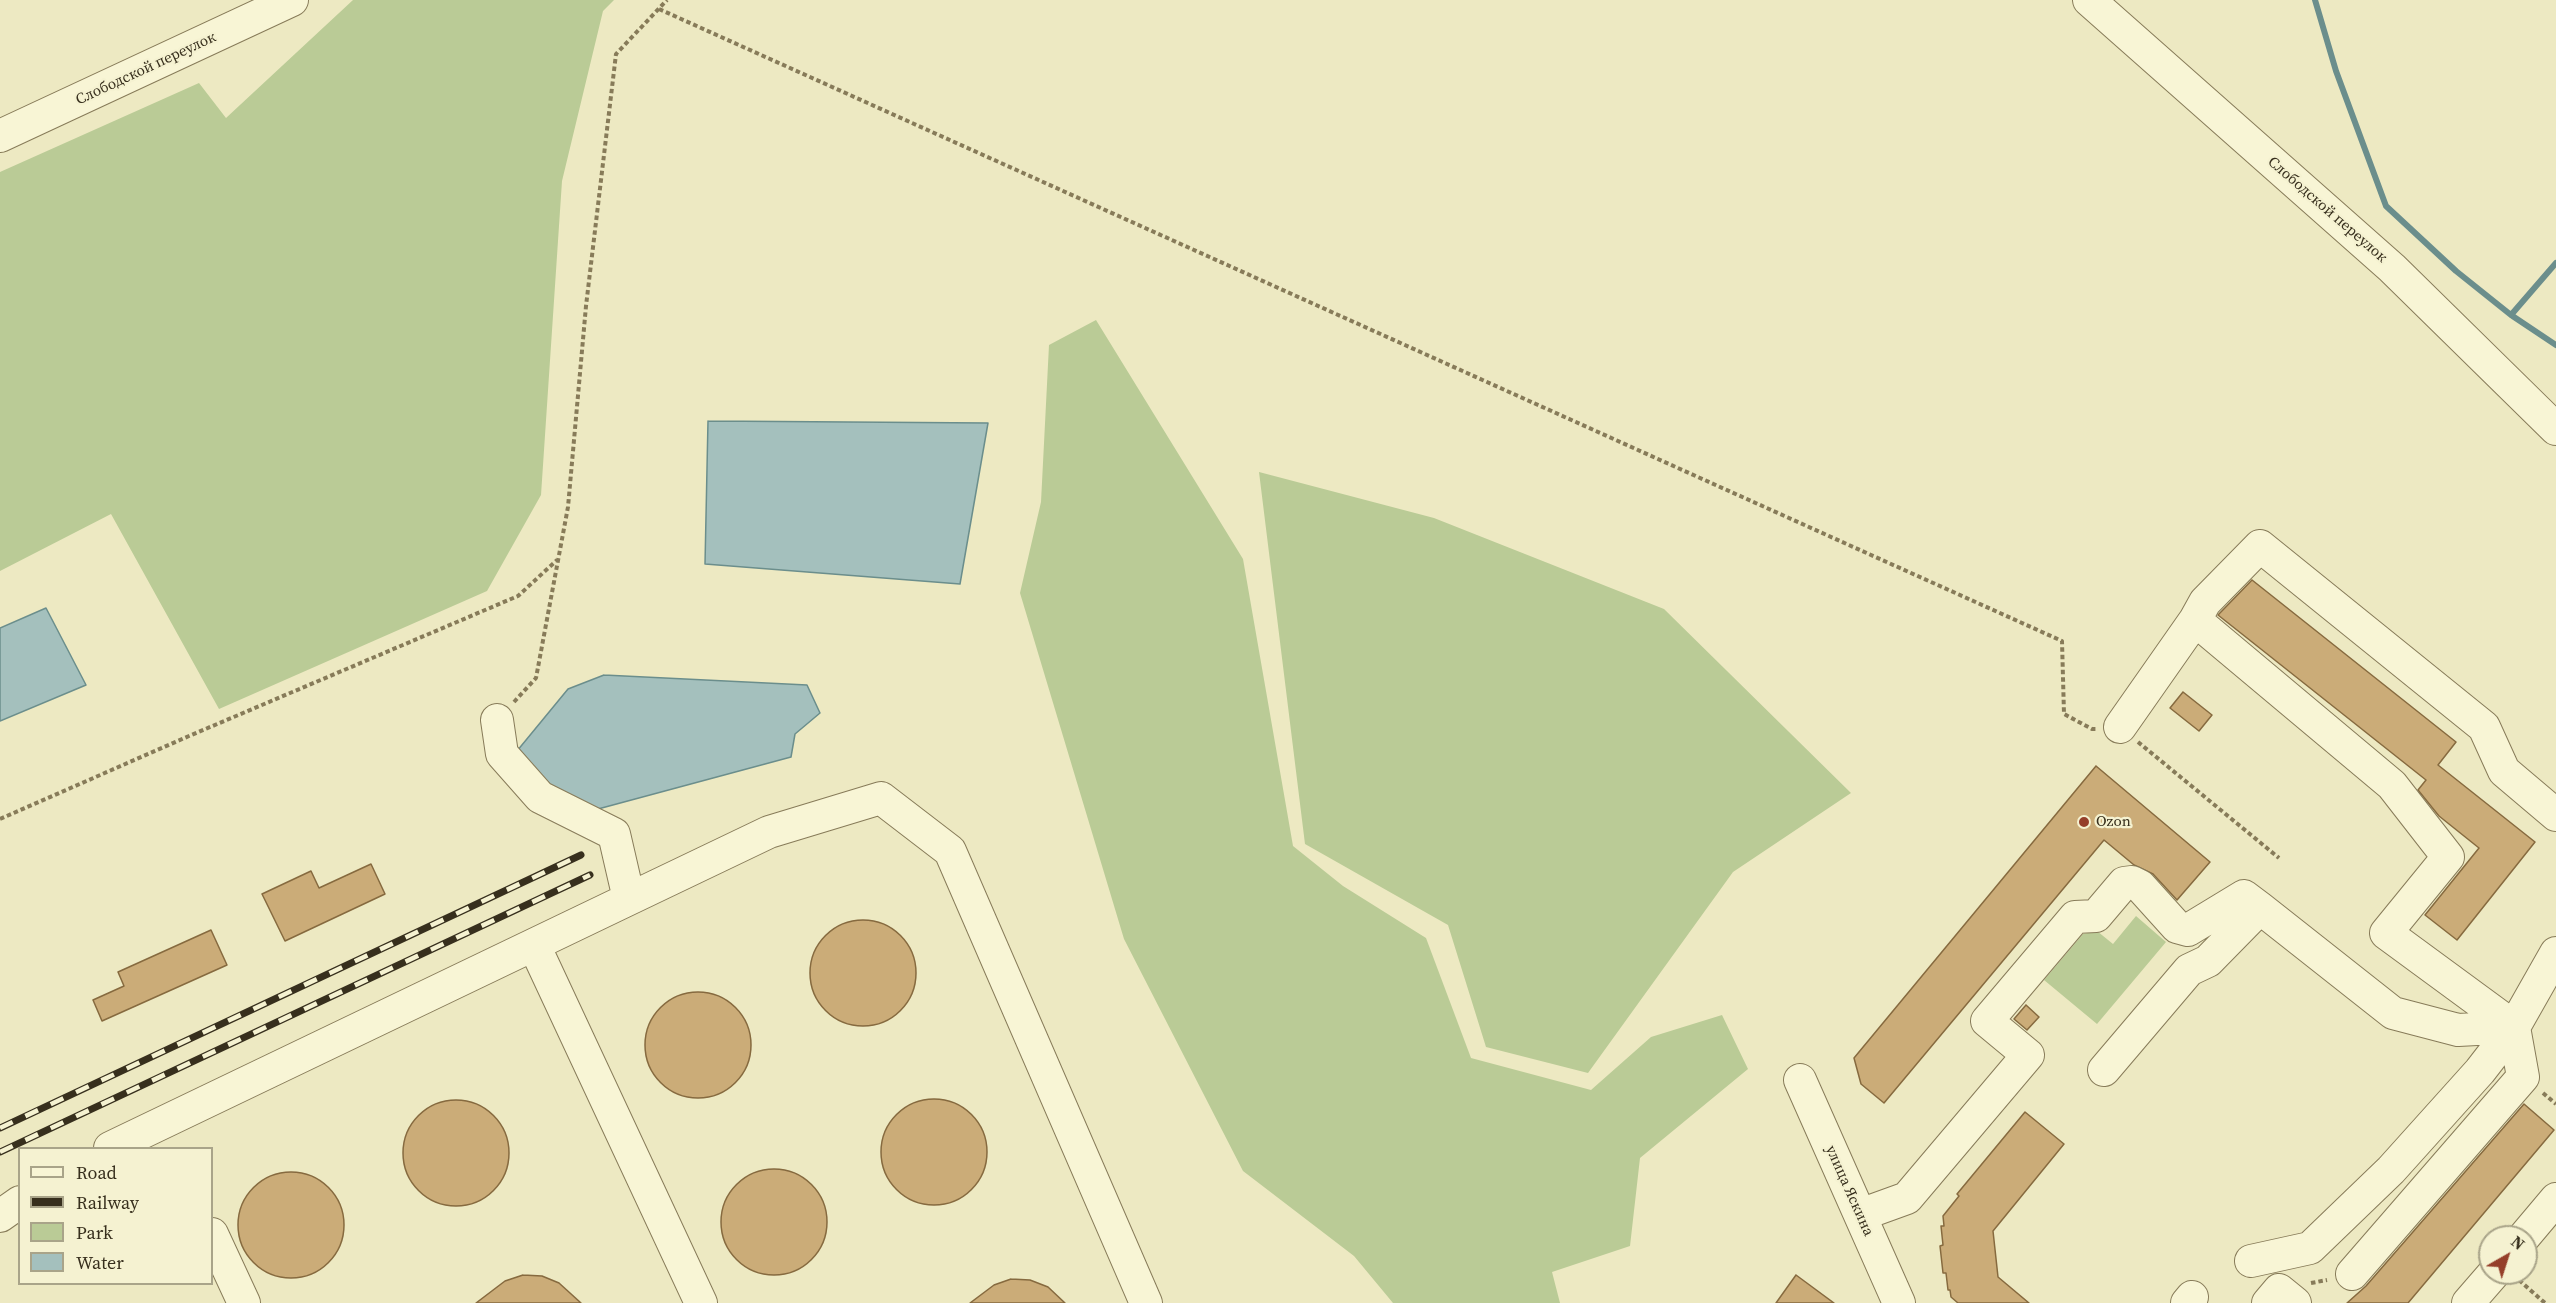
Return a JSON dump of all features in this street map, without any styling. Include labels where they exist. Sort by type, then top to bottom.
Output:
[{"type":"street","name":"Слободской переулок","points":[[0,136],[292,0]]},
{"type":"street","name":"Слободской переулок","points":[[2089,0],[2392,268],[2556,429]]},
{"type":"street","points":[[2120,727],[2205,603],[2260,546],[2484,727],[2504,771],[2556,815]]},
{"type":"street","points":[[2195,620],[2392,785],[2448,857],[2386,933],[2514,1026],[2523,1077],[2352,1274]]},
{"type":"street","points":[[497,720],[502,754],[540,797],[614,834],[629,899]]},
{"type":"street","points":[[119,1147],[166,1137],[534,945],[769,832],[881,798],[950,851],[1146,1303]]},
{"type":"street","points":[[1860,1215],[1907,1198],[2028,1055],[1988,1021],[2075,917],[2096,916],[2124,883],[2132,882],[2140,886],[2178,927],[2188,930],[2244,896],[2393,1013],[2458,1030],[2514,1026]]},
{"type":"street","points":[[2104,1070],[2189,970],[2208,961],[2260,908]]},
{"type":"street","points":[[534,945],[701,1303]]},
{"type":"street","points":[[2251,1262],[2310,1248],[2391,1170],[2480,1071],[2514,1026],[2556,953]]},
{"type":"street","name":"улица Яскина","points":[[1800,1080],[1899,1303]]},
{"type":"street","points":[[2534,1225],[2556,1199]]},
{"type":"street","points":[[0,1216],[18,1203]]},
{"type":"street","points":[[213,1236],[244,1303]]},
{"type":"street","points":[[2468,1303],[2484,1285]]},
{"type":"street","points":[[2268,1303],[2279,1290],[2295,1303]]},
{"type":"path","points":[[497,720],[536,678],[568,507],[586,306],[616,54],[667,0]]},
{"type":"path","points":[[659,9],[2062,641],[2064,714],[2092,729],[2120,727],[2279,858]]},
{"type":"path","points":[[0,819],[518,596],[558,560]]},
{"type":"path","points":[[2525,1285],[2546,1303]]},
{"type":"green space","points":[[353,0],[614,0],[603,11],[562,181],[541,495],[487,591],[219,709],[111,514],[0,571],[0,172],[199,83],[226,118]]},
{"type":"green space","points":[[1096,320],[1243,559],[1293,846],[1343,886],[1426,938],[1471,1058],[1591,1090],[1651,1037],[1722,1015],[1748,1069],[1640,1158],[1630,1246],[1552,1272],[1560,1303],[1393,1303],[1354,1256],[1243,1171],[1124,939],[1020,593],[1041,502],[1049,345]]},
{"type":"green space","points":[[1259,472],[1434,518],[1664,609],[1851,793],[1733,872],[1588,1073],[1486,1047],[1448,925],[1305,844]]},
{"type":"green space","points":[[2136,916],[2166,942],[2097,1024],[2044,980],[2083,934],[2097,931],[2113,944]]},
{"type":"water","points":[[708,421],[988,423],[960,584],[705,564]]},
{"type":"water","points":[[46,608],[86,685],[0,721],[0,628]]},
{"type":"water","points":[[604,675],[807,685],[820,713],[795,734],[791,757],[598,809],[544,788],[517,751],[568,689]]},
{"type":"building","points":[[2252,580],[2456,742],[2438,765],[2535,842],[2457,940],[2425,915],[2479,848],[2439,816],[2418,790],[2426,780],[2218,615]]},
{"type":"building","points":[[2183,692],[2212,715],[2199,731],[2170,708]]},
{"type":"building","points":[[2096,766],[2210,862],[2177,900],[2153,874],[2134,865],[2104,840],[1884,1103],[1861,1084],[1854,1058]]},
{"type":"building","points":[[371,864],[385,894],[285,941],[262,894],[311,871],[319,888]]},
{"type":"building","points":[[863,920],[883,924],[901,935],[912,953],[916,973],[912,993],[901,1011],[883,1022],[863,1026],[843,1022],[825,1011],[814,993],[810,973],[814,953],[825,935],[843,924]]},
{"type":"building","points":[[211,930],[227,965],[102,1021],[93,1000],[124,986],[118,972]]},
{"type":"building","points":[[698,992],[718,996],[736,1007],[747,1025],[751,1045],[747,1065],[736,1083],[718,1094],[698,1098],[678,1094],[660,1083],[649,1065],[645,1045],[649,1025],[660,1007],[678,996]]},
{"type":"building","points":[[2026,1005],[2039,1017],[2027,1030],[2014,1019]]},
{"type":"building","points":[[934,1099],[954,1103],[972,1114],[983,1132],[987,1152],[983,1172],[972,1190],[954,1201],[934,1205],[914,1201],[896,1190],[885,1172],[881,1152],[885,1132],[896,1114],[914,1103]]},
{"type":"building","points":[[456,1100],[476,1104],[494,1115],[505,1133],[509,1153],[505,1173],[494,1191],[476,1202],[456,1206],[436,1202],[418,1191],[407,1173],[403,1153],[407,1133],[418,1115],[436,1104]]},
{"type":"building","points":[[2524,1104],[2554,1130],[2408,1303],[2347,1303],[2366,1286]]},
{"type":"building","points":[[2025,1112],[2064,1144],[1993,1231],[1998,1277],[2029,1303],[1958,1303],[1951,1297],[1946,1273],[1943,1273],[1940,1246],[1943,1245],[1941,1226],[1944,1226],[1943,1216],[1959,1196],[1957,1194]]},
{"type":"building","points":[[774,1169],[794,1173],[812,1184],[823,1202],[827,1222],[823,1242],[812,1260],[794,1271],[774,1275],[754,1271],[736,1260],[725,1242],[721,1222],[725,1202],[736,1184],[754,1173]]},
{"type":"building","points":[[291,1172],[311,1176],[329,1187],[340,1205],[344,1225],[340,1245],[329,1263],[311,1274],[291,1278],[271,1274],[253,1263],[242,1245],[238,1225],[242,1205],[253,1187],[271,1176]]},
{"type":"building","points":[[523,1275],[542,1276],[559,1283],[581,1303],[476,1303],[505,1281]]},
{"type":"building","points":[[1796,1275],[1834,1303],[1776,1303]]},
{"type":"building","points":[[1011,1279],[1030,1280],[1048,1287],[1065,1303],[970,1303],[994,1285]]},
{"type":"waterway","points":[[2315,0],[2336,71],[2386,206],[2456,271],[2511,315],[2556,345]]},
{"type":"waterway","points":[[2511,315],[2556,263]]},
{"type":"railway","points":[[0,1128],[581,855]]},
{"type":"railway","points":[[0,1152],[590,875]]},
{"type":"place","name":"Ozon","points":[[2084,822]]}]
